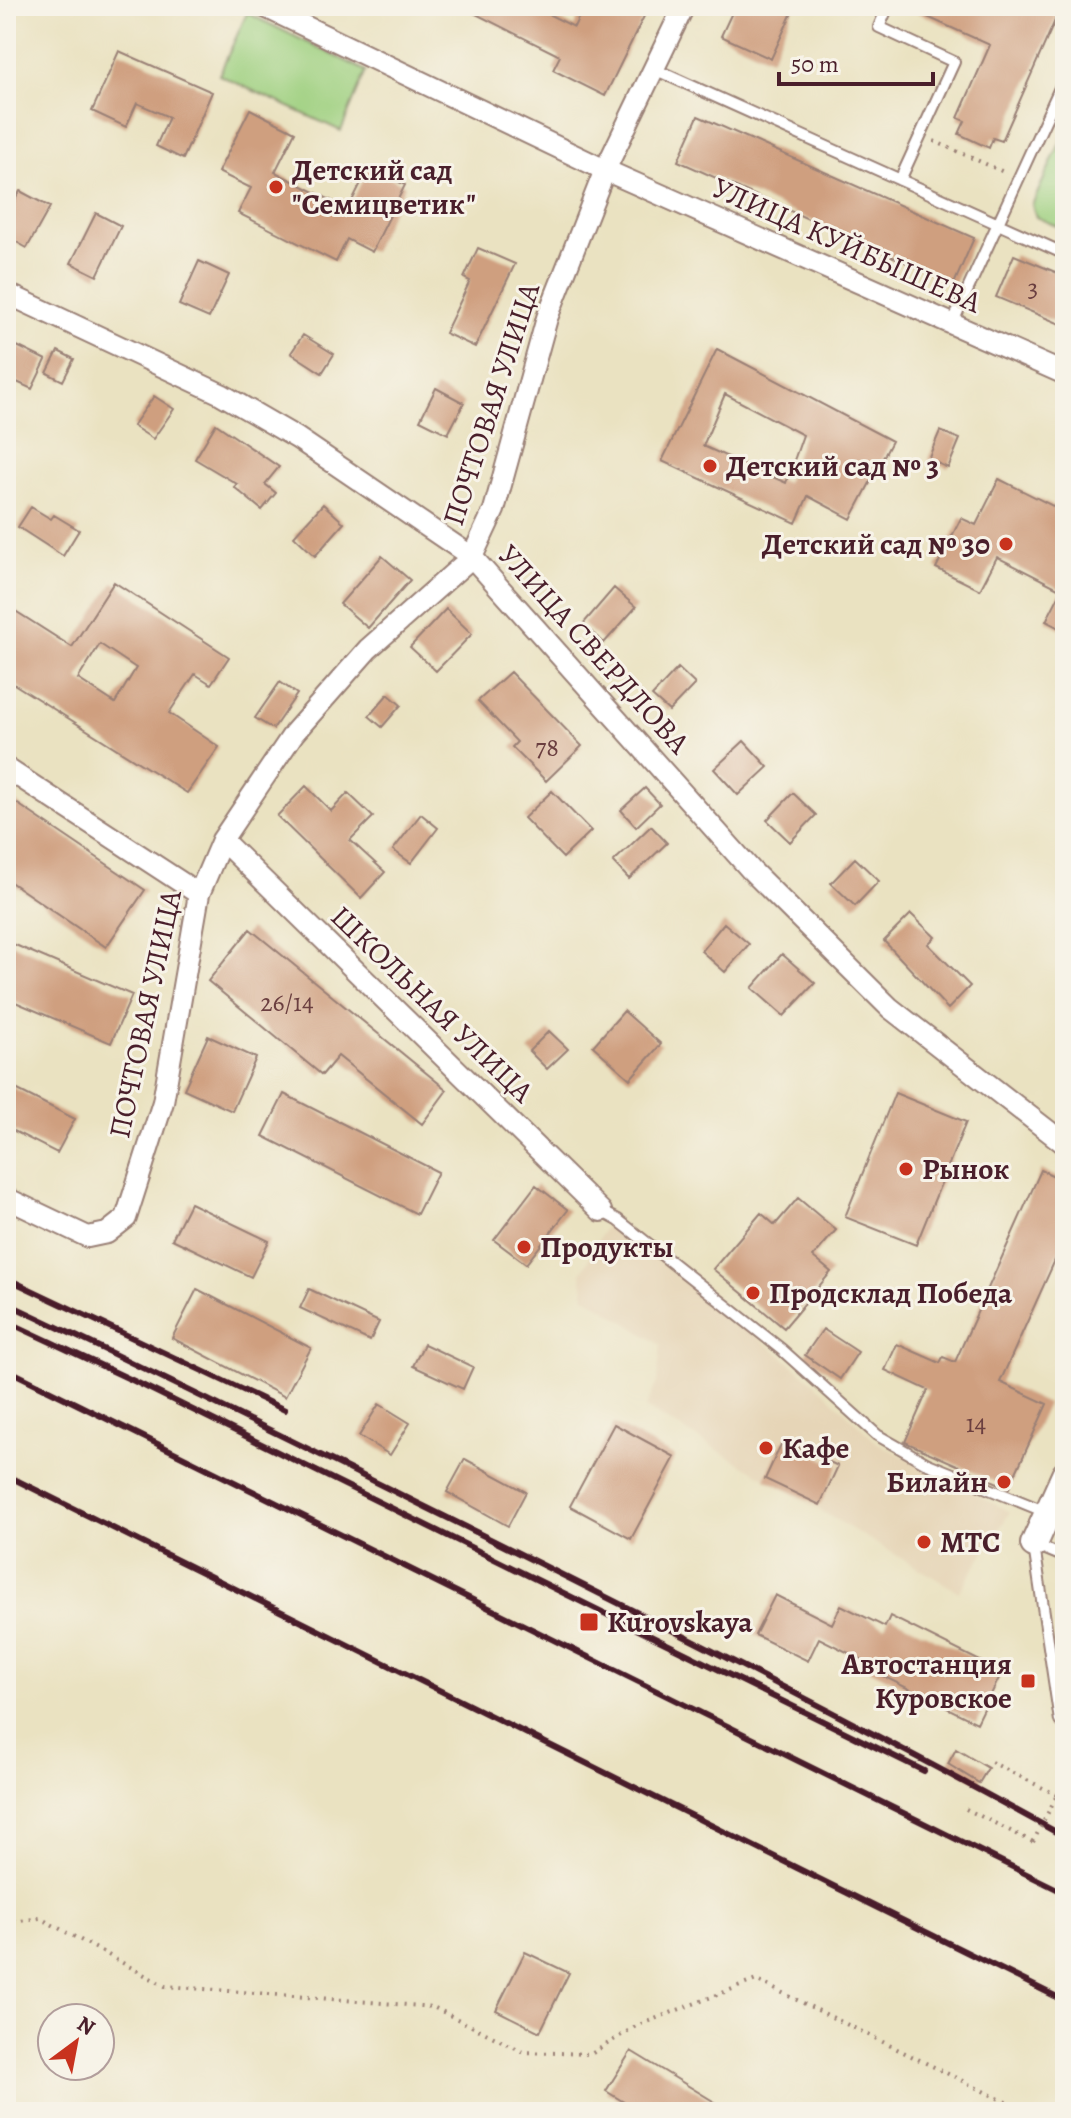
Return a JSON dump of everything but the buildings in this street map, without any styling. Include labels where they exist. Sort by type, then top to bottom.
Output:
[{"type":"street","name":"УЛИЦА КУЙБЫШЕВА","points":[[263,6],[605,170],[1065,374]]},
{"type":"street","name":"ПОЧТОВАЯ УЛИЦА","points":[[6,1198],[88,1237],[107,1233],[126,1218],[163,1102],[199,894],[222,840],[294,733],[368,649],[472,557],[494,510],[547,318],[605,170],[684,6]]},
{"type":"street","name":"УЛИЦА СВЕРДЛОВА","points":[[6,293],[221,394],[297,438],[472,557],[751,870],[879,997],[1065,1144]]},
{"type":"street","points":[[6,768],[199,894]]},
{"type":"street","name":"ШКОЛЬНАЯ УЛИЦА","points":[[222,840],[601,1211]]},
{"type":"street","points":[[1034,1544],[1065,1475]]},
{"type":"lane","points":[[888,6],[879,27],[954,62],[900,180]]},
{"type":"lane","points":[[654,69],[1065,254]]},
{"type":"lane","points":[[952,324],[1065,77]]},
{"type":"lane","points":[[601,1211],[618,1220],[781,1349],[877,1435],[928,1464],[1048,1513]]},
{"type":"lane","points":[[1034,1544],[1065,1557]]},
{"type":"lane","points":[[1034,1544],[1060,1721],[1065,1724]]},
{"type":"path","points":[[920,135],[1019,179]]},
{"type":"path","points":[[966,1809],[1033,1842],[1057,1795],[991,1762]]},
{"type":"path","points":[[6,1923],[40,1918],[165,1986],[433,2007],[524,2052],[591,2054],[636,2026],[756,1980],[1026,2112]]},
{"type":"shaded area","points":[[606,1225],[684,1276],[823,1390],[876,1442],[1010,1512],[959,1592],[646,1408],[657,1382],[661,1345],[585,1296],[581,1274]]},
{"type":"green space","points":[[247,13],[366,71],[341,131],[219,75]]},
{"type":"green space","points":[[1065,132],[1065,230],[1036,217],[1032,205]]},
{"type":"railway","points":[[6,1278],[285,1410]]},
{"type":"railway","points":[[6,1303],[623,1606],[845,1719],[1065,1837]]},
{"type":"railway","points":[[6,1321],[134,1381],[924,1771]]},
{"type":"railway","points":[[6,1369],[1065,1893]]},
{"type":"railway","points":[[6,1475],[1065,2001]]},
{"type":"place","name":"Детский сад \"Семицветик\"","points":[[276,187]]},
{"type":"place","name":"Детский сад № 3","points":[[710,466]]},
{"type":"place","name":"Детский сад № 30","points":[[1006,544]]},
{"type":"place","name":"Рынок","points":[[906,1169]]},
{"type":"place","name":"Продукты","points":[[524,1247]]},
{"type":"place","name":"Продсклад Победа","points":[[753,1293]]},
{"type":"place","name":"Кафе","points":[[766,1448]]},
{"type":"place","name":"Билайн","points":[[1004,1482]]},
{"type":"place","name":"МТС","points":[[924,1542]]},
{"type":"place","name":"Kurovskaya","points":[[589,1622]]},
{"type":"place","name":"Автостанция Куровское","points":[[1028,1681]]}]
